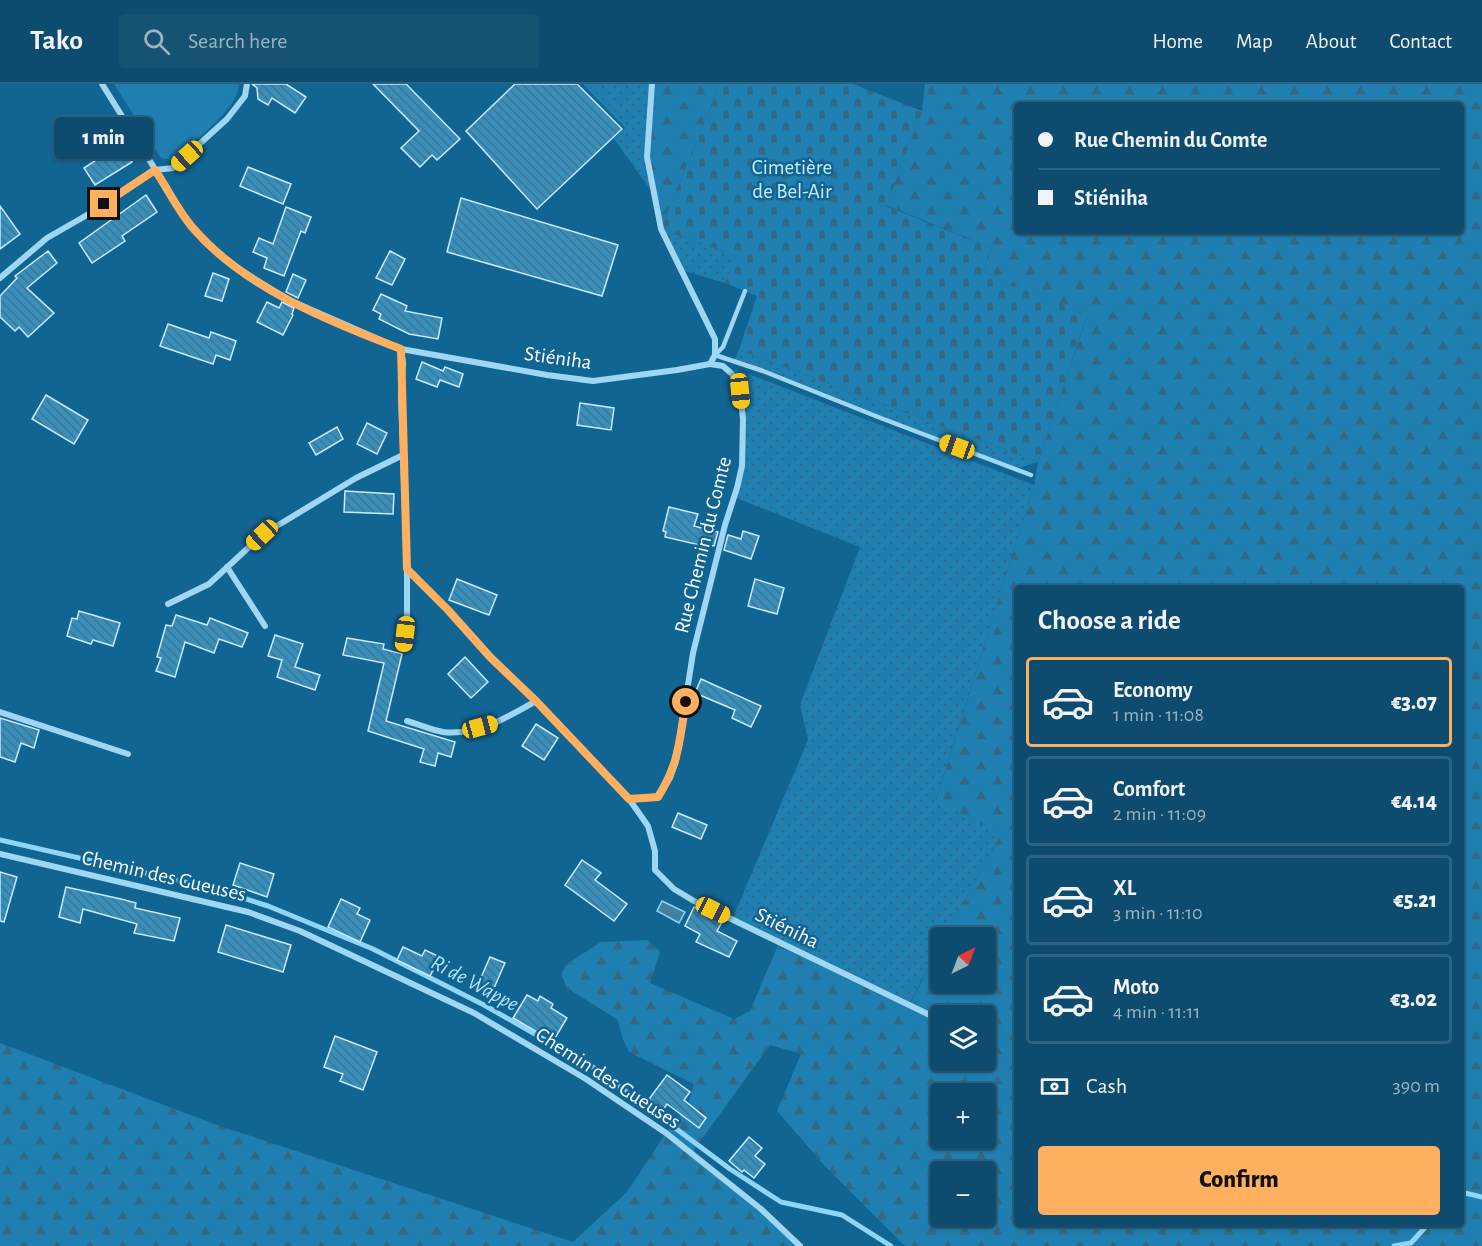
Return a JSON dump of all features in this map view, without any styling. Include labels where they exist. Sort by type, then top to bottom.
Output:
[{"type":"street","name":"Stiéniha","points":[[102,84],[191,227],[216,252],[289,300],[401,349],[547,375],[593,381],[710,364]]},
{"type":"street","points":[[0,278],[47,238],[87,215],[155,170],[173,168],[227,119],[245,96],[247,84]]},
{"type":"street","points":[[652,84],[647,157],[661,229],[715,339],[716,355],[710,364]]},
{"type":"street","points":[[401,349],[407,569],[407,619],[404,649]]},
{"type":"street","name":"Rue Chemin du Comte","points":[[629,799],[658,797],[670,778],[676,761],[693,653],[742,465],[743,418],[740,391],[732,374],[723,366],[710,364]]},
{"type":"street","points":[[168,604],[209,584],[262,535],[356,478],[403,455]]},
{"type":"street","points":[[227,567],[265,626]]},
{"type":"street","name":"Stiéniha","points":[[407,569],[629,799],[648,826],[655,851],[655,870],[674,889],[694,901],[930,1015]]},
{"type":"street","points":[[406,721],[443,732],[464,731],[496,723],[536,701]]},
{"type":"street","points":[[0,712],[128,754]]},
{"type":"street","name":"Chemin des Gueuses","points":[[0,854],[248,912],[300,931],[474,1012],[586,1079],[666,1133],[761,1209],[800,1246]]},
{"type":"lane","points":[[745,291],[723,347],[716,355],[1031,475]]},
{"type":"green space","points":[[114,84],[239,84],[236,95],[222,116],[172,160],[161,158]]},
{"type":"green space","points":[[583,84],[652,84],[656,197],[614,139],[625,128]]},
{"type":"green space","points":[[652,84],[720,84],[661,229],[647,157]]},
{"type":"green space","name":"Cimetière de Bel-Air","points":[[720,84],[853,84],[922,111],[886,206],[992,248],[983,271],[1087,316],[1038,462],[739,350],[757,296],[725,283],[736,256],[661,229]]},
{"type":"green space","points":[[925,84],[1482,84],[1482,1246],[905,1246],[824,1165],[777,1111],[801,1054],[770,1045],[691,1154],[761,1209],[800,1246],[0,1246],[0,1043],[217,1125],[573,1242],[627,1192],[666,1133],[687,1108],[694,1084],[629,1052],[618,1020],[567,988],[561,974],[567,964],[601,942],[648,940],[660,952],[650,983],[734,1019],[750,1011],[779,943],[909,1006],[930,965],[930,993],[996,993],[996,927],[950,927],[1001,834],[936,801],[1034,485],[1038,462],[1087,317],[983,271],[992,248],[886,205],[922,111]]},
{"type":"green space","points":[[661,229],[736,256],[725,283],[681,270]]},
{"type":"green space","points":[[739,350],[1038,462],[1015,469],[734,361]]},
{"type":"green space","points":[[736,369],[1034,485],[936,800],[1001,834],[950,927],[930,927],[930,965],[908,1006],[732,920],[808,740],[800,705],[860,547],[734,497],[742,466],[740,391],[732,374]]},
{"type":"shaded area","points":[[662,901],[685,912],[679,923],[657,911]]},
{"type":"building","points":[[252,84],[286,84],[306,97],[295,113],[272,98],[268,105],[258,99],[257,88]]},
{"type":"building","points":[[373,84],[406,84],[460,139],[437,160],[432,155],[420,167],[401,148],[419,131]]},
{"type":"building","points":[[515,84],[577,84],[622,129],[537,209],[466,131]]},
{"type":"building","points":[[117,139],[132,162],[95,185],[84,168],[104,155],[99,151]]},
{"type":"building","points":[[248,167],[291,184],[283,204],[240,186]]},
{"type":"building","points":[[146,195],[157,212],[122,236],[125,241],[92,263],[79,243]]},
{"type":"building","points":[[461,198],[618,245],[602,296],[447,252]]},
{"type":"building","points":[[0,206],[20,234],[0,249]]},
{"type":"building","points":[[286,207],[311,217],[305,233],[301,231],[284,276],[264,268],[267,258],[253,252],[259,238],[273,244]]},
{"type":"building","points":[[48,251],[57,263],[27,288],[54,313],[28,337],[19,327],[15,331],[0,317],[0,296],[17,278],[15,276]]},
{"type":"building","points":[[390,251],[405,259],[392,285],[376,278]]},
{"type":"building","points":[[213,273],[229,279],[222,301],[205,296]]},
{"type":"building","points":[[293,274],[306,280],[298,298],[286,292]]},
{"type":"building","points":[[381,294],[407,306],[405,311],[442,318],[438,339],[409,334],[379,319],[381,314],[373,310]]},
{"type":"building","points":[[267,302],[279,308],[282,302],[294,308],[283,335],[257,322]]},
{"type":"building","points":[[168,324],[209,338],[211,332],[236,341],[230,360],[216,355],[213,364],[160,346]]},
{"type":"building","points":[[422,362],[443,371],[445,367],[463,374],[459,387],[440,380],[437,387],[416,379]]},
{"type":"building","points":[[46,395],[88,420],[74,444],[32,419]]},
{"type":"building","points":[[580,403],[614,408],[611,430],[577,425]]},
{"type":"building","points":[[367,423],[387,433],[377,454],[357,444]]},
{"type":"building","points":[[337,427],[343,439],[316,455],[309,443]]},
{"type":"building","points":[[345,491],[394,494],[393,514],[344,512]]},
{"type":"building","points":[[669,507],[698,514],[694,526],[718,532],[714,546],[709,545],[708,547],[665,537],[666,532],[663,531]]},
{"type":"building","points":[[743,531],[759,536],[751,559],[724,550],[728,535],[741,539]]},
{"type":"building","points":[[457,579],[497,595],[489,615],[449,600]]},
{"type":"building","points":[[755,579],[784,588],[777,614],[748,606]]},
{"type":"building","points":[[79,611],[120,623],[113,646],[93,640],[91,644],[67,636],[72,618],[77,619]]},
{"type":"building","points":[[176,615],[207,625],[210,618],[248,633],[242,647],[219,639],[214,653],[185,642],[175,677],[156,671],[161,658],[157,657],[166,625],[172,626]]},
{"type":"building","points":[[275,635],[303,644],[295,667],[320,675],[315,690],[277,677],[282,660],[268,656]]},
{"type":"building","points":[[347,638],[384,644],[383,649],[402,654],[386,721],[455,742],[451,757],[438,753],[435,766],[420,762],[424,749],[368,731],[384,663],[343,655]]},
{"type":"building","points":[[465,657],[488,682],[471,698],[448,674]]},
{"type":"building","points":[[701,679],[761,706],[751,727],[732,718],[735,710],[695,693]]},
{"type":"building","points":[[0,718],[39,730],[34,748],[21,743],[15,762],[0,757]]},
{"type":"building","points":[[536,724],[558,738],[544,760],[522,746]]},
{"type":"building","points":[[678,813],[707,825],[701,839],[672,827]]},
{"type":"building","points":[[582,860],[601,873],[595,880],[627,904],[614,921],[565,885]]},
{"type":"building","points":[[240,863],[274,874],[267,897],[233,885]]},
{"type":"building","points":[[0,872],[17,877],[4,922],[0,921]]},
{"type":"building","points":[[66,887],[136,903],[135,908],[180,918],[174,941],[134,933],[137,924],[83,909],[80,923],[59,917]]},
{"type":"building","points":[[341,899],[360,908],[357,914],[370,920],[360,942],[328,927]]},
{"type":"building","points":[[694,907],[722,922],[717,931],[737,941],[729,957],[696,942],[700,934],[685,926]]},
{"type":"building","points":[[226,925],[291,945],[283,972],[218,952]]},
{"type":"building","points":[[403,947],[422,956],[425,950],[440,957],[430,976],[397,960]]},
{"type":"building","points":[[490,957],[505,963],[494,988],[479,982]]},
{"type":"building","points":[[527,995],[538,1001],[540,996],[553,1004],[551,1008],[567,1018],[555,1038],[539,1029],[537,1032],[513,1018]]},
{"type":"building","points":[[335,1036],[377,1052],[363,1090],[340,1081],[343,1074],[324,1067]]},
{"type":"building","points":[[667,1075],[690,1092],[684,1100],[706,1118],[699,1128],[667,1104],[663,1110],[649,1099]]},
{"type":"building","points":[[749,1137],[762,1148],[755,1156],[765,1164],[754,1178],[729,1161]]},
{"type":"waterway","name":"Ri de Wappe","points":[[0,840],[211,888],[268,906],[373,949],[484,1005],[596,1069],[730,1169],[781,1202],[842,1215],[891,1246]]},
{"type":"waterway","name":"Ri de Wappe","points":[[1464,1193],[1482,1197]]},
{"type":"waterway","name":"Ri de Wappe","points":[[1394,1246],[1411,1243],[1425,1227]]},
{"type":"route","points":[[104,204],[155,170],[191,227],[216,252],[242,271],[289,300],[401,349],[407,569],[629,799],[658,797],[670,778],[676,761],[686,702]]}]
